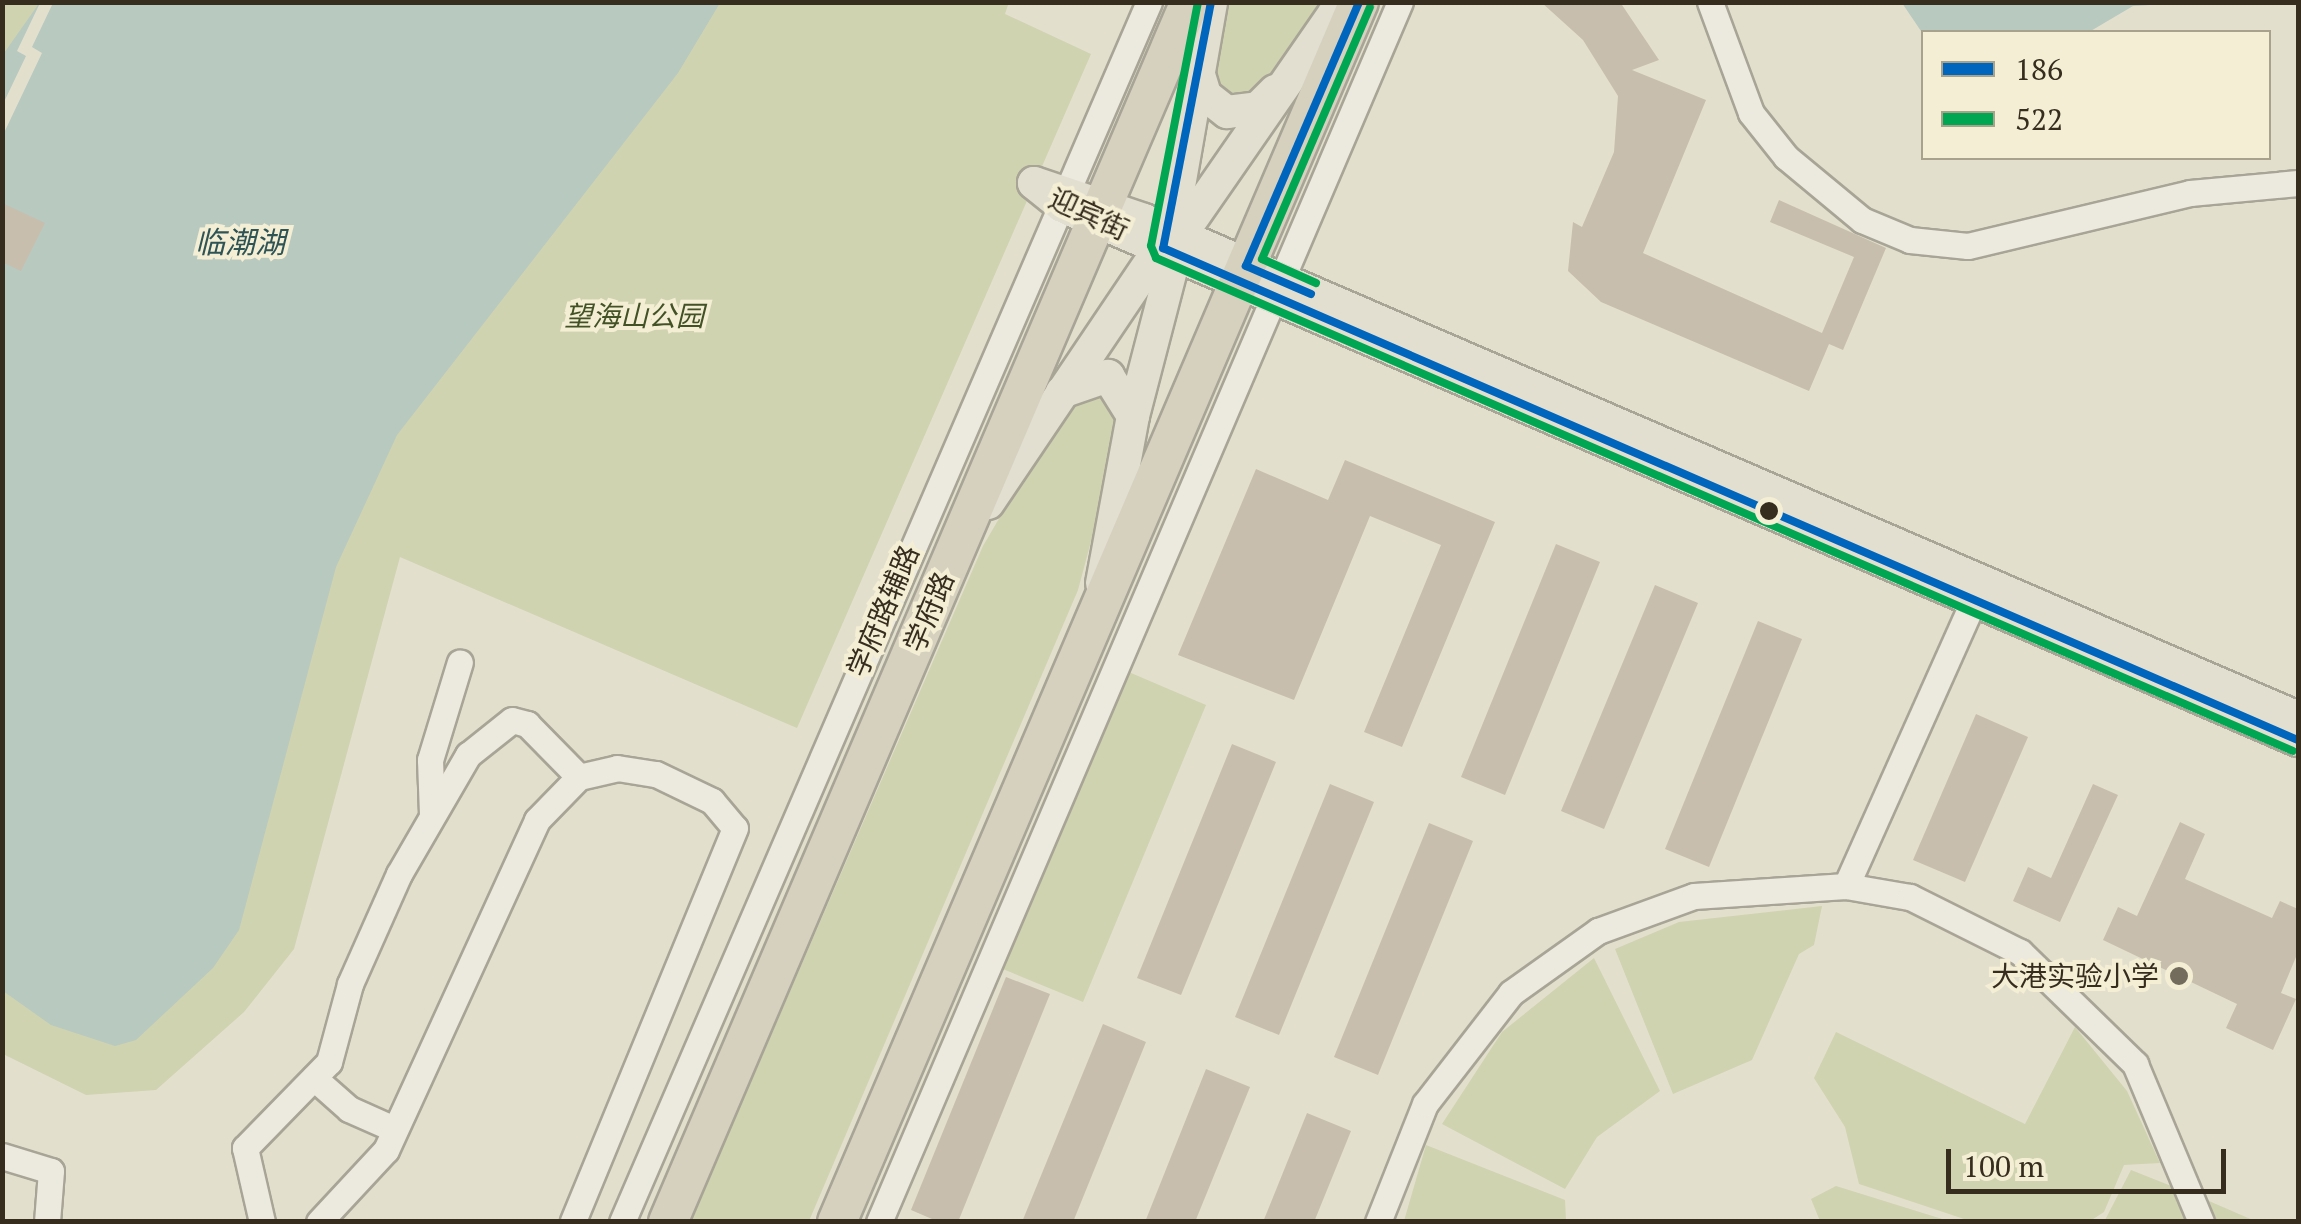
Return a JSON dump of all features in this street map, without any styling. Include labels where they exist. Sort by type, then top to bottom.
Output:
[{"type":"highway","name":"学府路","points":[[668,1222],[951,560],[1083,205],[1190,2]]},
{"type":"highway","points":[[837,1222],[1358,2]]},
{"type":"main road","points":[[1098,608],[1133,416],[1172,242],[1196,65],[1211,2]]},
{"type":"main road","points":[[951,560],[1058,396],[1342,2]]},
{"type":"main road","points":[[1196,65],[1205,95],[1241,114],[1297,68]]},
{"type":"main road","name":"迎宾街","points":[[1083,205],[1978,591],[2298,740]]},
{"type":"main road","points":[[1058,396],[1076,381],[1108,376],[1133,416]]},
{"type":"main road","name":"迎宾街","points":[[1978,591],[2298,718]]},
{"type":"street","name":"学府路辅路","points":[[622,1222],[1083,205],[1149,2]]},
{"type":"street","points":[[879,1222],[1400,2]]},
{"type":"street","points":[[1710,2],[1751,113],[1786,157],[1862,220],[1910,240],[1968,246],[2190,193],[2298,183]]},
{"type":"street","points":[[1846,886],[1978,591]]},
{"type":"street","points":[[432,814],[430,760],[460,662]]},
{"type":"street","points":[[262,1222],[245,1148],[329,1062],[350,984],[432,814],[468,756],[512,720],[527,724],[580,777]]},
{"type":"street","points":[[319,1222],[354,1192],[394,1129],[500,886],[537,820],[580,777],[618,768],[656,774],[712,801],[735,828],[573,1222]]},
{"type":"street","points":[[1378,1222],[1424,1104],[1510,994],[1598,931],[1694,896],[1846,886],[1910,896],[2020,952],[2135,1064],[2201,1222]]},
{"type":"street","points":[[314,1078],[350,1109],[394,1129]]},
{"type":"street","points":[[2,1156],[51,1171],[47,1222]]},
{"type":"green space","name":"望海山公园","points":[[1009,2],[1005,14],[1091,54],[797,728],[400,557],[294,949],[244,1012],[156,1090],[86,1095],[3,1054],[2,3]]},
{"type":"green space","points":[[1229,3],[1319,3],[1259,94],[1232,98],[1214,82]]},
{"type":"green space","points":[[1092,383],[1123,422],[1078,590],[809,1221],[690,1222],[983,546],[1072,394]]},
{"type":"green space","points":[[1124,670],[1206,705],[1083,1002],[998,967]]},
{"type":"green space","points":[[1822,906],[1814,945],[1799,954],[1752,1060],[1673,1094],[1615,949],[1679,922]]},
{"type":"green space","points":[[1594,958],[1660,1091],[1597,1137],[1565,1189],[1442,1124],[1502,1032]]},
{"type":"green space","points":[[2075,1027],[2127,1091],[2160,1163],[2124,1165],[2104,1212],[2090,1221],[1970,1221],[1859,1184],[1845,1127],[1814,1078],[1836,1032],[2025,1124]]},
{"type":"green space","points":[[1426,1145],[1565,1200],[1566,1221],[1404,1221]]},
{"type":"green space","points":[[2131,1170],[2209,1201],[2255,1221],[2104,1222]]},
{"type":"green space","points":[[1836,1186],[1949,1221],[1820,1221],[1811,1199]]},
{"type":"water","name":"临潮湖","points":[[40,2],[720,3],[678,73],[397,435],[336,567],[239,930],[213,968],[136,1040],[115,1046],[51,1025],[3,991],[2,56]]},
{"type":"water","points":[[1902,3],[2184,3],[2133,6],[2092,30],[1921,31]]},
{"type":"pier","points":[[40,3],[53,3],[32,47],[42,53],[3,135],[3,104],[26,56],[17,51]]},
{"type":"building","points":[[1541,2],[1620,2],[1659,60],[1632,70],[1706,100],[1643,253],[1822,333],[1854,257],[1770,222],[1779,200],[1886,248],[1843,350],[1829,344],[1809,391],[1601,302],[1568,271],[1573,222],[1582,227],[1614,152],[1618,96],[1583,40]]},
{"type":"building","points":[[2,203],[45,223],[21,271],[2,262]]},
{"type":"building","points":[[1345,460],[1495,522],[1402,747],[1364,732],[1441,545],[1370,516],[1294,700],[1178,655],[1256,469],[1328,500]]},
{"type":"building","points":[[1556,544],[1600,562],[1505,795],[1461,777]]},
{"type":"building","points":[[1655,585],[1698,603],[1604,829],[1561,811]]},
{"type":"building","points":[[1758,621],[1802,639],[1709,867],[1665,849]]},
{"type":"building","points":[[1976,714],[2028,737],[1965,882],[1913,860]]},
{"type":"building","points":[[1232,744],[1276,762],[1181,995],[1137,978]]},
{"type":"building","points":[[1330,784],[1374,802],[1279,1035],[1235,1017]]},
{"type":"building","points":[[2093,784],[2118,795],[2060,922],[2013,901],[2028,867],[2051,878]]},
{"type":"building","points":[[2180,822],[2205,834],[2185,879],[2272,918],[2280,901],[2298,909],[2298,952],[2281,993],[2296,999],[2273,1050],[2226,1028],[2237,1004],[2103,940],[2118,907],[2137,916]]},
{"type":"building","points":[[1429,823],[1473,841],[1378,1075],[1334,1057]]},
{"type":"building","points":[[1006,977],[1050,994],[958,1222],[939,1222],[911,1210]]},
{"type":"building","points":[[1103,1024],[1146,1042],[1073,1222],[1022,1222]]},
{"type":"building","points":[[1206,1069],[1250,1087],[1195,1222],[1145,1222]]},
{"type":"building","points":[[1307,1113],[1351,1131],[1314,1222],[1263,1222]]},
{"type":"transit line","name":"522","points":[[1198,2],[1151,246],[1156,258],[2293,751]]},
{"type":"transit line","name":"186","points":[[1211,2],[1163,248],[2298,740]]},
{"type":"transit line","name":"186","points":[[1311,294],[1246,266],[1359,2]]},
{"type":"transit line","name":"522","points":[[1316,283],[1262,259],[1370,7]]},
{"type":"place","name":"大港实验小学","points":[[2179,976]]}]
